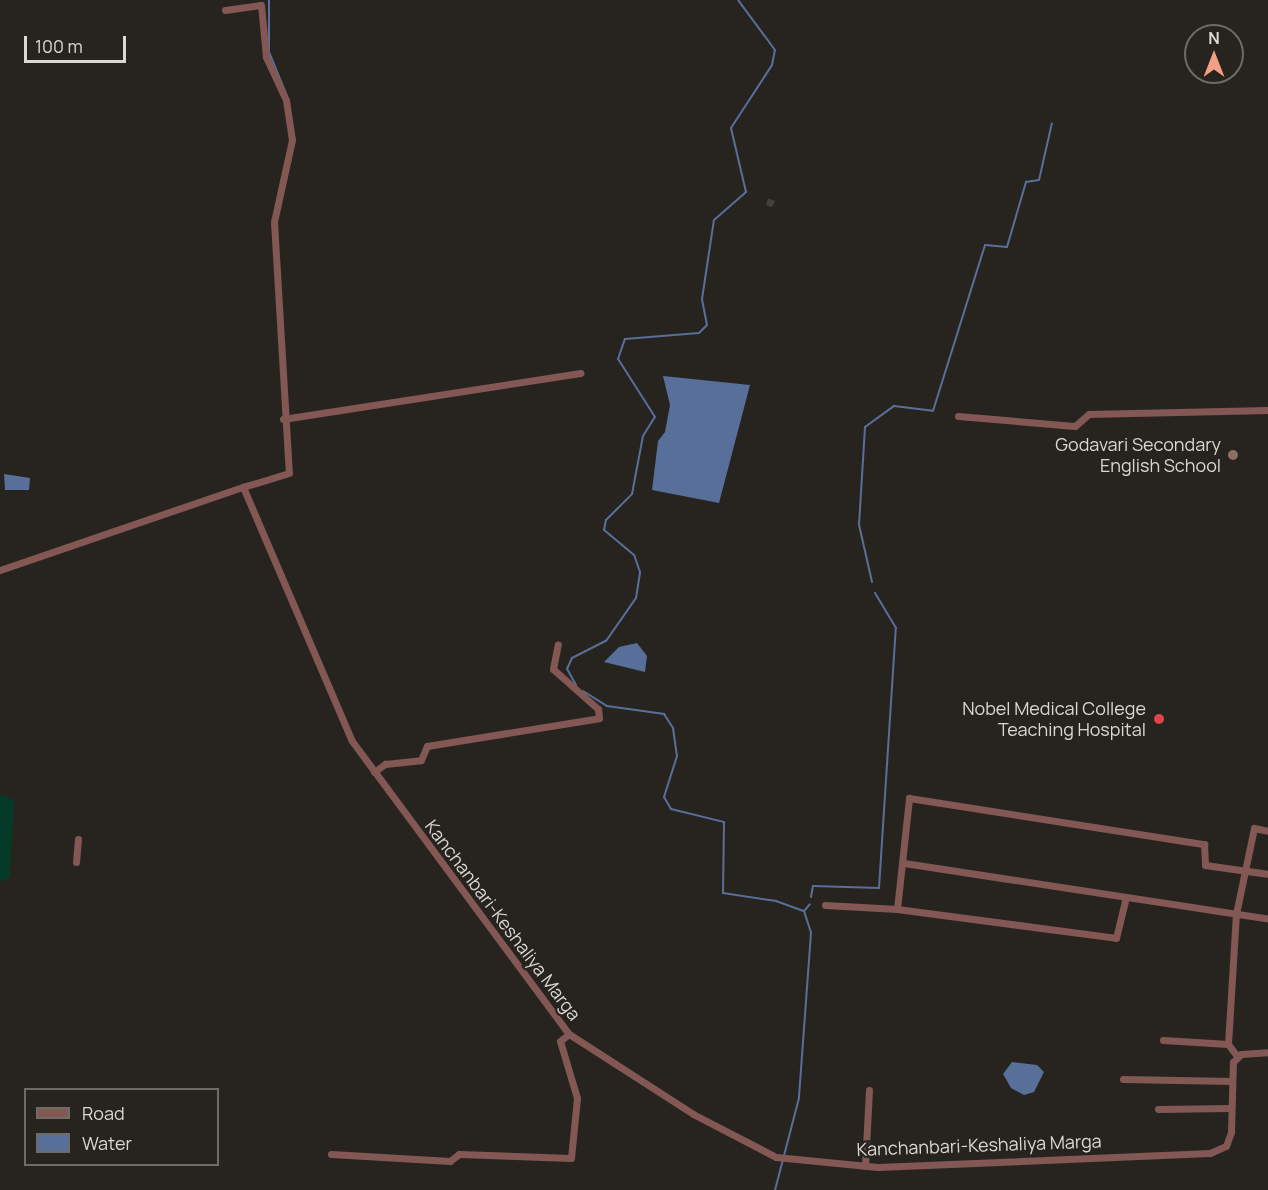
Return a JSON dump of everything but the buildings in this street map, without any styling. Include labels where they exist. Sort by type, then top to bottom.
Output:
[{"type":"street","points":[[0,570],[243,486],[288,473],[283,419],[274,222],[292,140],[286,100],[266,57],[261,5],[225,9]]},
{"type":"street","points":[[283,419],[580,374]]},
{"type":"street","points":[[958,416],[1075,426],[1089,414],[1268,410]]},
{"type":"street","name":"Kanchanbari-Keshaliya Marga","points":[[243,486],[327,691],[352,741],[374,772],[568,1034],[693,1114],[776,1157],[798,1161],[865,1166],[1210,1153],[1229,1139],[1232,1081],[1237,1056]]},
{"type":"street","points":[[374,772],[385,764],[421,760],[427,746],[600,718],[598,709],[554,669],[558,644]]},
{"type":"street","points":[[897,909],[904,863],[909,798],[1204,844],[1205,865],[1246,869],[1268,874]]},
{"type":"street","points":[[1268,831],[1254,828],[1236,914],[1228,1044],[1237,1056],[1268,1052]]},
{"type":"street","points":[[76,862],[78,838]]},
{"type":"street","points":[[904,863],[1268,919]]},
{"type":"street","points":[[825,905],[897,909],[1116,938],[1126,897]]},
{"type":"street","points":[[331,1154],[450,1161],[459,1154],[571,1158],[577,1098],[560,1041],[568,1034]]},
{"type":"street","points":[[1163,1040],[1228,1044]]},
{"type":"street","points":[[1123,1079],[1232,1081]]},
{"type":"street","points":[[865,1166],[869,1090]]},
{"type":"street","points":[[1158,1109],[1231,1108]]},
{"type":"green space","points":[[0,794],[14,800],[10,877],[0,882]]},
{"type":"water","points":[[663,376],[750,385],[719,503],[652,490],[658,441],[665,432],[670,405]]},
{"type":"water","points":[[4,474],[30,478],[29,490],[5,490]]},
{"type":"water","points":[[637,643],[647,656],[645,672],[604,662],[619,647]]},
{"type":"water","points":[[1012,1062],[1037,1065],[1044,1072],[1034,1092],[1024,1095],[1011,1088],[1003,1074]]},
{"type":"waterway","points":[[269,0],[269,52],[287,96]]},
{"type":"waterway","points":[[576,685],[567,669],[572,658],[606,641],[636,598],[640,572],[634,555],[604,530],[606,520],[632,494],[643,436],[655,417],[618,359],[625,339],[699,333],[707,325],[702,299],[714,220],[746,192],[731,128],[772,65],[775,50],[738,0]]},
{"type":"waterway","points":[[872,582],[859,525],[865,427],[894,406],[933,411],[985,245],[1007,247],[1026,182],[1039,180],[1052,123]]},
{"type":"waterway","points":[[811,897],[813,886],[879,888],[896,628],[875,593]]},
{"type":"waterway","points":[[583,691],[607,706],[664,714],[673,728],[677,756],[664,797],[671,809],[724,822],[723,893],[776,901],[804,911],[811,933],[799,1098],[775,1190]]},
{"type":"waterway","points":[[804,911],[810,904]]},
{"type":"tunnel","points":[[767,201],[776,205]]},
{"type":"place","name":"Godavari Secondary English School","points":[[1233,455]]},
{"type":"place","name":"Nobel Medical College Teaching Hospital","points":[[1159,719]]}]
